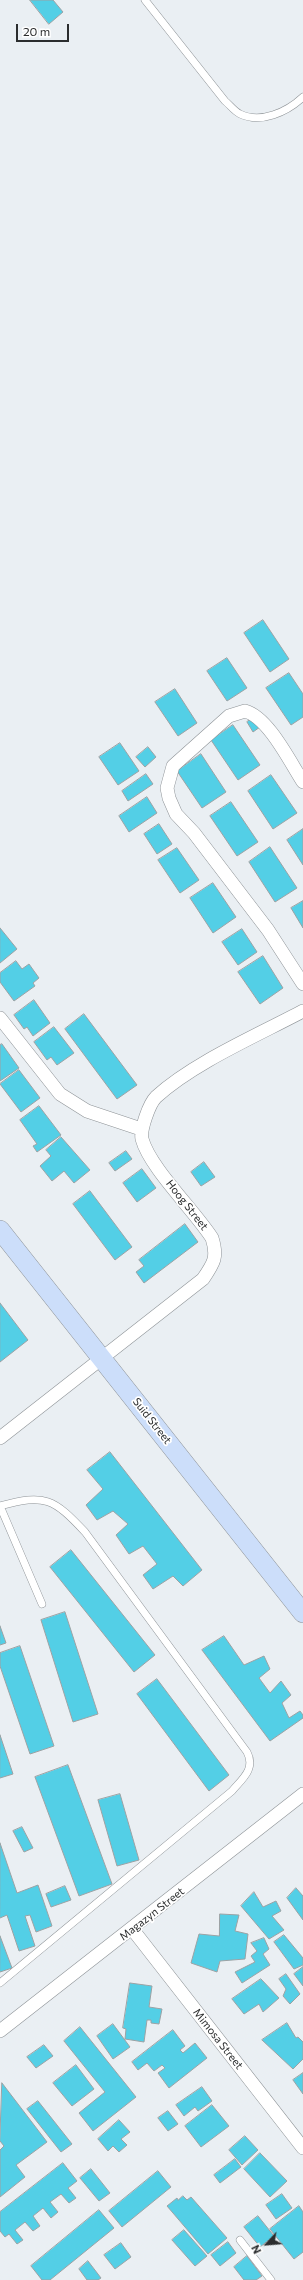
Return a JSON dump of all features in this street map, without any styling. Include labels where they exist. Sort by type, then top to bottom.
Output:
[{"type":"street","points":[[303,782],[266,726],[256,715],[245,711],[229,716],[173,766],[167,788],[176,814],[194,833],[268,930],[303,984]]},
{"type":"street","points":[[0,1018],[60,1094],[87,1111],[141,1129],[155,1098],[219,1056],[303,1012]]},
{"type":"street","name":"Hoog Street","points":[[0,1438],[203,1280],[215,1258],[212,1238],[150,1157],[142,1137],[141,1129]]},
{"type":"street","name":"Suid Street","points":[[0,1230],[303,1613]]},
{"type":"street","name":"Magazyn Street","points":[[0,2031],[132,1930],[303,1794]]},
{"type":"street","name":"Mimosa Street","points":[[132,1930],[303,2148]]},
{"type":"lane","points":[[145,0],[225,101],[238,113],[253,119],[267,117],[284,110],[303,97]]},
{"type":"lane","points":[[0,1983],[232,1791],[244,1778],[250,1765],[247,1752],[85,1532],[64,1509],[40,1499],[23,1500],[0,1506],[42,1604]]},
{"type":"lane","points":[[240,2240],[271,2280]]},
{"type":"building","points":[[30,0],[53,0],[63,12],[49,24]]},
{"type":"building","points":[[263,620],[289,659],[270,672],[244,633]]},
{"type":"building","points":[[227,658],[247,688],[227,701],[207,671]]},
{"type":"building","points":[[289,673],[303,694],[303,717],[291,725],[266,688]]},
{"type":"building","points":[[175,689],[197,723],[178,736],[155,702]]},
{"type":"building","points":[[253,718],[260,727],[253,732],[247,722]]},
{"type":"building","points":[[233,725],[260,765],[238,780],[211,740]]},
{"type":"building","points":[[120,743],[139,771],[118,785],[99,757]]},
{"type":"building","points":[[148,747],[156,757],[145,767],[136,757]]},
{"type":"building","points":[[201,754],[226,792],[202,808],[177,771]]},
{"type":"building","points":[[146,774],[153,784],[128,801],[122,791]]},
{"type":"building","points":[[271,775],[297,813],[273,829],[248,791]]},
{"type":"building","points":[[147,797],[157,813],[129,832],[119,816]]},
{"type":"building","points":[[231,802],[258,842],[237,856],[210,816]]},
{"type":"building","points":[[159,824],[172,844],[157,854],[144,834]]},
{"type":"building","points":[[303,829],[303,865],[287,840]]},
{"type":"building","points":[[270,847],[297,888],[275,902],[249,862]]},
{"type":"building","points":[[177,848],[199,880],[180,893],[158,860]]},
{"type":"building","points":[[213,883],[236,917],[213,933],[190,898]]},
{"type":"building","points":[[303,901],[303,928],[291,908]]},
{"type":"building","points":[[0,928],[17,949],[0,963]]},
{"type":"building","points":[[242,929],[257,952],[238,965],[222,942]]},
{"type":"building","points":[[263,956],[283,988],[260,1004],[238,972]]},
{"type":"building","points":[[16,961],[22,969],[29,964],[39,978],[33,983],[35,986],[14,1001],[0,982],[0,973]]},
{"type":"building","points":[[34,1000],[50,1023],[33,1036],[27,1027],[24,1029],[14,1015]]},
{"type":"building","points":[[84,1014],[137,1085],[117,1099],[65,1029]]},
{"type":"building","points":[[54,1027],[74,1053],[57,1065],[51,1057],[47,1060],[34,1042]]},
{"type":"building","points":[[2,1044],[19,1068],[0,1081],[0,1045]]},
{"type":"building","points":[[19,1070],[40,1098],[21,1112],[0,1084]]},
{"type":"building","points":[[39,1106],[61,1135],[37,1152],[33,1146],[37,1144],[20,1120]]},
{"type":"building","points":[[61,1137],[90,1170],[74,1183],[64,1171],[52,1181],[40,1166],[51,1156],[46,1150]]},
{"type":"building","points":[[126,1151],[132,1159],[115,1171],[109,1163]]},
{"type":"building","points":[[204,1162],[215,1177],[201,1186],[191,1172]]},
{"type":"building","points":[[142,1169],[156,1188],[137,1202],[123,1183]]},
{"type":"building","points":[[90,1191],[132,1247],[115,1260],[73,1204]]},
{"type":"building","points":[[185,1224],[198,1242],[144,1283],[136,1272],[144,1266],[139,1260]]},
{"type":"building","points":[[0,1303],[28,1340],[0,1362]]},
{"type":"building","points":[[110,1452],[202,1570],[183,1586],[173,1576],[153,1589],[143,1575],[157,1564],[143,1546],[129,1554],[116,1535],[128,1524],[113,1511],[97,1520],[86,1505],[103,1489],[87,1470]]},
{"type":"building","points":[[71,1550],[155,1655],[134,1672],[50,1567]]},
{"type":"building","points":[[65,1612],[98,1714],[73,1722],[41,1620]]},
{"type":"building","points":[[0,1626],[6,1643],[0,1645]]},
{"type":"building","points":[[224,1636],[244,1665],[264,1656],[270,1669],[259,1678],[270,1693],[281,1681],[291,1695],[282,1703],[289,1718],[300,1711],[303,1715],[303,1718],[270,1741],[202,1650]]},
{"type":"building","points":[[20,1646],[54,1746],[30,1754],[0,1666],[0,1653]]},
{"type":"building","points":[[157,1679],[229,1775],[209,1791],[137,1694]]},
{"type":"building","points":[[0,1735],[13,1774],[0,1778]]},
{"type":"building","points":[[68,1765],[112,1884],[79,1896],[35,1777]]},
{"type":"building","points":[[120,1794],[139,1860],[117,1866],[98,1800]]},
{"type":"building","points":[[22,1827],[33,1848],[24,1852],[13,1831]]},
{"type":"building","points":[[0,1843],[17,1893],[38,1885],[52,1926],[36,1932],[30,1915],[25,1916],[35,1946],[19,1951],[7,1915],[0,1918]]},
{"type":"building","points":[[65,1886],[71,1900],[51,1907],[46,1894]]},
{"type":"building","points":[[296,1888],[303,1896],[303,1920],[287,1898]]},
{"type":"building","points":[[254,1892],[263,1907],[276,1901],[281,1911],[272,1916],[284,1930],[269,1939],[241,1906]]},
{"type":"building","points":[[220,1914],[239,1915],[235,1931],[248,1934],[245,1959],[220,1961],[217,1972],[191,1963],[199,1934],[219,1936]]},
{"type":"building","points":[[284,1935],[303,1958],[303,1965],[294,1969],[274,1942]]},
{"type":"building","points":[[0,1936],[12,1968],[0,1972]]},
{"type":"building","points":[[264,1938],[269,1949],[263,1954],[270,1965],[242,1983],[235,1972],[255,1962],[251,1956],[257,1951],[251,1943]]},
{"type":"building","points":[[303,1967],[303,1986],[294,1974]]},
{"type":"building","points":[[286,1974],[300,1994],[290,2004],[283,1996],[286,1989],[279,1979]]},
{"type":"building","points":[[261,1979],[279,1998],[263,2012],[259,2004],[244,2014],[232,1999]]},
{"type":"building","points":[[130,1983],[152,1986],[149,2007],[162,2009],[159,2024],[151,2023],[151,2020],[147,2020],[144,2042],[125,2039],[126,2029],[123,2028]]},
{"type":"building","points":[[287,2023],[296,2038],[298,2037],[303,2042],[303,2059],[293,2069],[262,2040]]},
{"type":"building","points":[[113,2024],[130,2047],[113,2059],[97,2036]]},
{"type":"building","points":[[80,2027],[136,2097],[93,2131],[79,2113],[105,2092],[64,2041]]},
{"type":"building","points":[[173,2030],[185,2046],[180,2050],[183,2053],[195,2043],[207,2058],[169,2088],[158,2073],[165,2068],[162,2065],[154,2071],[147,2063],[138,2070],[132,2062]]},
{"type":"building","points":[[44,2045],[53,2056],[36,2068],[27,2057]]},
{"type":"building","points":[[76,2065],[94,2089],[72,2106],[53,2083]]},
{"type":"building","points":[[303,2073],[303,2094],[293,2080]]},
{"type":"building","points":[[2,2083],[47,2142],[16,2165],[25,2177],[0,2197],[0,2150],[4,2146],[0,2141]]},
{"type":"building","points":[[202,2087],[212,2101],[198,2111],[195,2107],[184,2116],[176,2105]]},
{"type":"building","points":[[38,2101],[72,2144],[61,2152],[27,2109]]},
{"type":"building","points":[[212,2105],[229,2126],[201,2147],[185,2126]]},
{"type":"building","points":[[168,2111],[178,2124],[168,2131],[158,2118]]},
{"type":"building","points":[[119,2120],[130,2132],[121,2139],[127,2145],[119,2152],[113,2146],[108,2151],[98,2139]]},
{"type":"building","points":[[245,2136],[258,2150],[242,2165],[229,2150]]},
{"type":"building","points":[[260,2153],[287,2181],[270,2197],[244,2169]]},
{"type":"building","points":[[235,2159],[241,2167],[220,2183],[214,2175]]},
{"type":"building","points":[[63,2163],[77,2181],[68,2188],[76,2198],[69,2203],[61,2194],[50,2202],[58,2212],[51,2218],[43,2208],[33,2216],[40,2226],[33,2231],[25,2222],[15,2230],[23,2240],[17,2244],[9,2234],[5,2237],[0,2231],[0,2212]]},
{"type":"building","points":[[91,2169],[110,2193],[99,2201],[80,2178]]},
{"type":"building","points":[[158,2171],[171,2187],[122,2227],[109,2211]]},
{"type":"building","points":[[282,2194],[292,2208],[276,2219],[266,2205]]},
{"type":"building","points":[[183,2196],[187,2200],[191,2197],[227,2238],[208,2254],[167,2206],[177,2198],[178,2200]]},
{"type":"building","points":[[299,2206],[303,2212],[303,2252],[294,2259],[270,2229]]},
{"type":"building","points":[[99,2210],[114,2228],[50,2280],[42,2280],[31,2266]]},
{"type":"building","points":[[258,2216],[274,2236],[260,2247],[244,2227]]},
{"type":"building","points":[[184,2230],[207,2256],[195,2266],[172,2240]]},
{"type":"building","points":[[228,2242],[236,2253],[220,2266],[211,2255]]},
{"type":"building","points":[[121,2243],[131,2257],[115,2269],[104,2255]]},
{"type":"building","points":[[247,2256],[262,2276],[256,2280],[244,2280],[234,2267]]},
{"type":"building","points":[[88,2261],[101,2278],[98,2280],[87,2280],[79,2269]]}]
